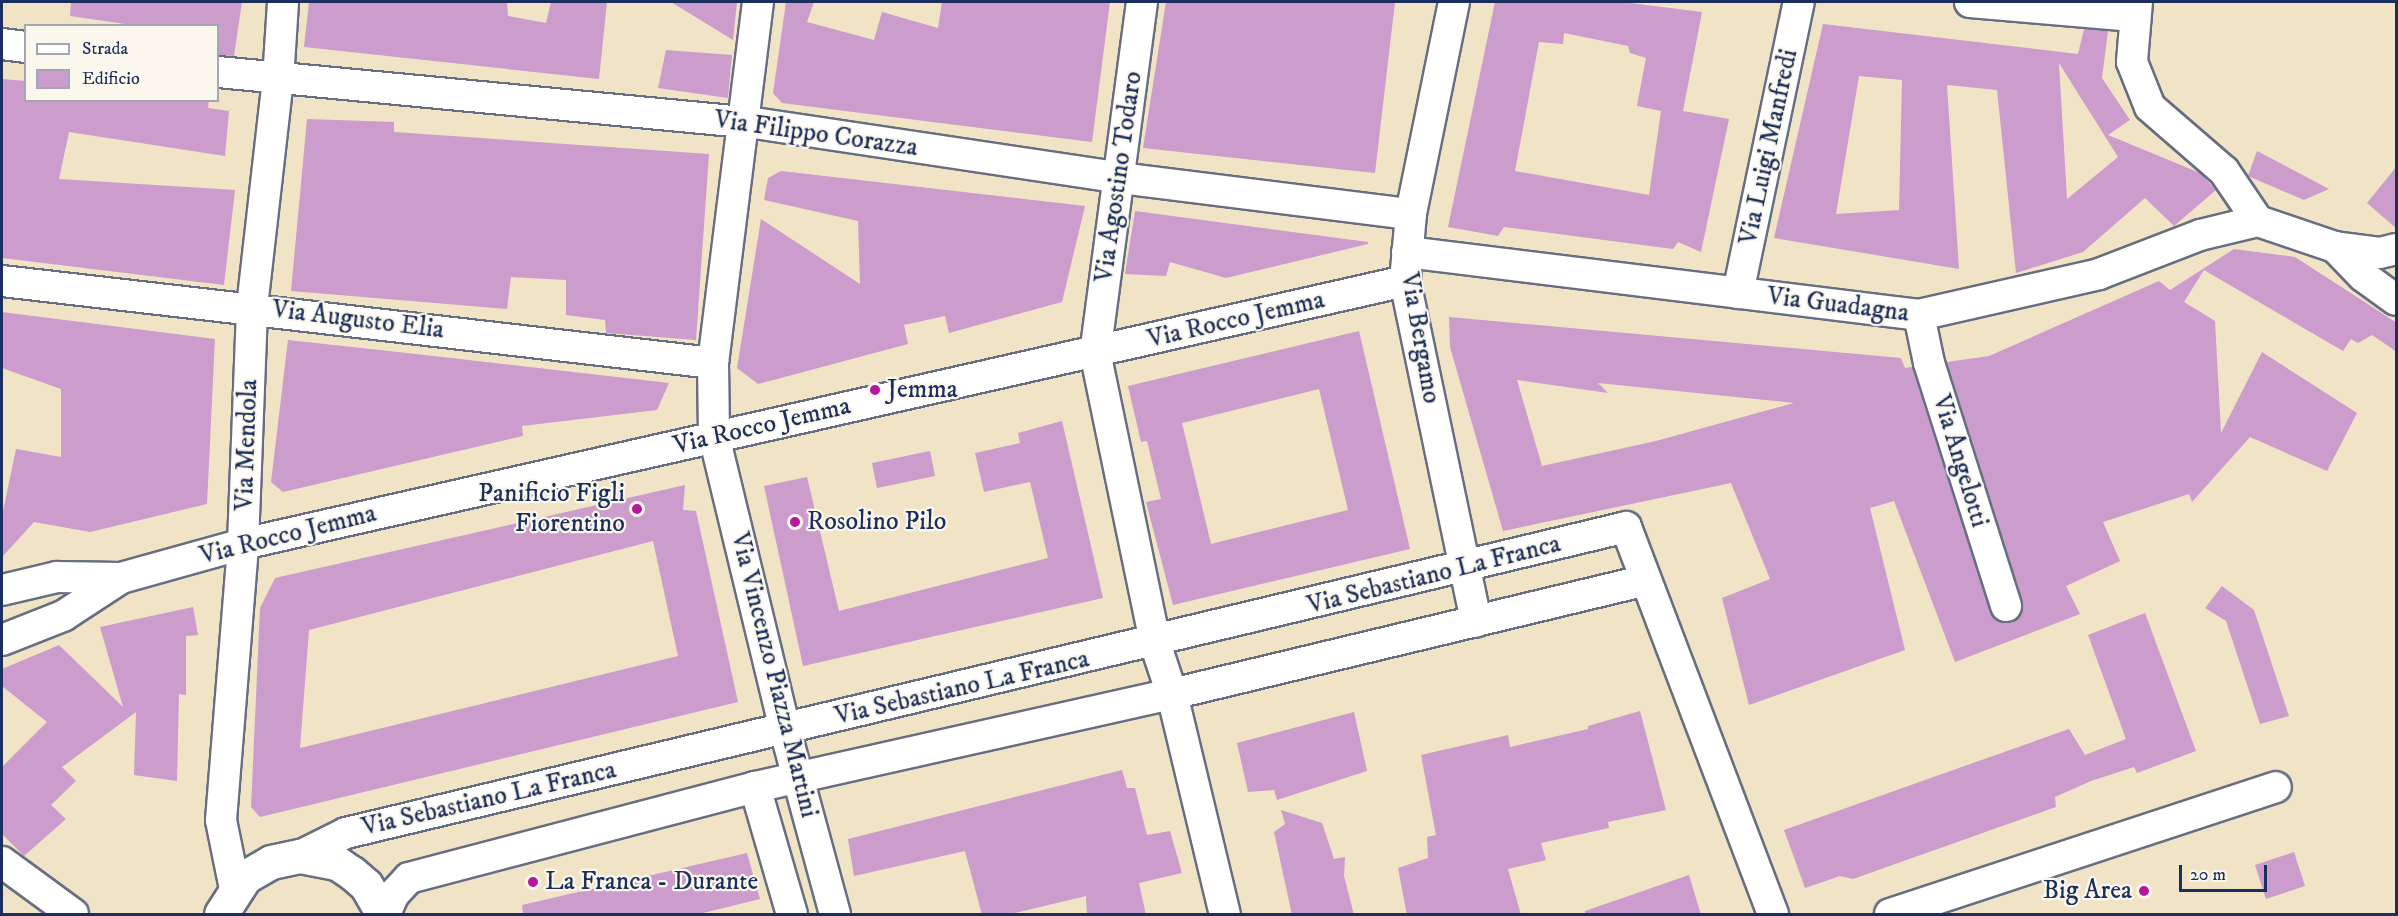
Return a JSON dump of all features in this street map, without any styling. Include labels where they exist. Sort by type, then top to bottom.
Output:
[{"type":"street","name":"Via Mendola","points":[[228,902],[221,820],[243,544],[252,307],[278,80],[283,2]]},
{"type":"street","name":"Via Vincenzo Piazza Martini","points":[[758,2],[740,122],[713,363],[714,436],[785,730],[835,915]]},
{"type":"street","name":"Via Agostino Todaro","points":[[1142,2],[1095,352],[1155,643],[1172,694],[1225,915]]},
{"type":"street","name":"Via Bergamo","points":[[1454,2],[1411,214],[1406,266],[1476,622]]},
{"type":"street","name":"Via Luigi Manfredi","points":[[1738,293],[1799,2]]},
{"type":"street","points":[[1970,2],[2135,9],[2132,62],[2150,107],[2224,171],[2258,221],[2335,247],[2380,253],[2397,249]]},
{"type":"street","points":[[2,44],[24,47]]},
{"type":"street","name":"Via Filippo Corazza","points":[[219,72],[278,80],[740,122],[1120,178],[1411,214]]},
{"type":"street","name":"Via Guadagna","points":[[1406,266],[1738,293],[1919,315],[2099,274],[2200,235],[2258,221]]},
{"type":"street","points":[[2335,247],[2363,276],[2397,300]]},
{"type":"street","name":"Via Rocco Jemma","points":[[2,590],[57,577],[121,578],[243,544],[714,436],[1095,352],[1406,266]]},
{"type":"street","name":"Via Augusto Elia","points":[[2,281],[252,307],[713,363]]},
{"type":"street","name":"Via Angelotti","points":[[1919,315],[1929,363],[2006,606]]},
{"type":"street","name":"Via Sebastiano La Franca","points":[[300,856],[346,833],[1155,643],[1626,527],[1644,581],[1172,694],[755,787],[409,878],[394,894],[384,915]]},
{"type":"street","name":"Via Rocco Jemma","points":[[2,640],[63,616],[121,578]]},
{"type":"street","points":[[1644,581],[1773,915]]},
{"type":"street","name":"Via Vincenzo Piazza Martini","points":[[755,787],[792,915]]},
{"type":"street","points":[[1890,915],[2276,787]]},
{"type":"street","points":[[228,902],[271,862],[300,856],[337,864],[352,873],[366,885],[384,915]]},
{"type":"street","points":[[2,862],[74,915]]},
{"type":"building","points":[[71,2],[242,2],[234,56],[219,55],[219,24],[125,24],[70,16]]},
{"type":"building","points":[[309,2],[507,2],[508,16],[546,23],[551,2],[607,2],[599,79],[304,47]]},
{"type":"building","points":[[671,2],[737,2],[733,40]]},
{"type":"building","points":[[786,2],[814,2],[807,22],[874,40],[882,12],[938,28],[942,2],[1110,2],[1092,142],[782,103],[773,93]]},
{"type":"building","points":[[1166,2],[1395,2],[1375,173],[1143,148]]},
{"type":"building","points":[[1495,2],[1622,2],[1702,12],[1683,111],[1729,119],[1701,252],[1678,242],[1673,249],[1504,227],[1498,236],[1448,227]],"holes":[[[1564,33],[1628,46],[1630,53],[1646,58],[1637,106],[1661,111],[1649,195],[1515,171],[1539,42],[1563,44]]]},
{"type":"building","points":[[1823,24],[2078,54],[2084,29],[2108,31],[2102,78],[2130,120],[2108,135],[2200,173],[2216,190],[2174,226],[2145,198],[2083,252],[2016,273],[1997,90],[1947,85],[1959,269],[1774,238]],"holes":[[[2059,63],[2118,157],[2067,199]],[[1859,76],[1902,80],[1899,210],[1836,214]]]},
{"type":"building","points":[[666,50],[732,55],[728,98],[658,88]]},
{"type":"building","points":[[2,79],[24,81],[24,102],[209,102],[208,108],[229,111],[225,156],[69,132],[59,179],[235,190],[224,285],[2,258]]},
{"type":"building","points":[[307,119],[394,122],[394,132],[709,154],[696,340],[606,333],[605,320],[566,315],[566,280],[511,277],[507,309],[291,291]]},
{"type":"building","points":[[2257,151],[2329,189],[2304,200],[2248,176]]},
{"type":"building","points":[[2397,166],[2397,229],[2367,203]]},
{"type":"building","points":[[781,171],[1085,206],[1062,302],[949,333],[945,316],[904,325],[908,344],[758,384],[737,368],[761,219],[860,284],[858,221],[764,200],[768,178]]},
{"type":"building","points":[[1135,211],[1368,242],[1368,244],[1226,278],[1170,262],[1166,276],[1125,274]]},
{"type":"building","points":[[2234,249],[2295,257],[2397,323],[2397,352],[2372,335],[2358,343],[2351,339],[2343,351],[2204,270],[2184,302],[2215,321],[2221,433],[2262,352],[2357,413],[2327,471],[2250,437],[2192,502],[2189,494],[2103,522],[2120,561],[2066,586],[2080,614],[1955,662],[1894,501],[1870,508],[1905,650],[1749,705],[1722,598],[1770,579],[1731,483],[1503,531],[1450,347],[1449,317],[1901,358],[1905,368],[1912,367],[1990,611],[1995,619],[2011,623],[2019,617],[2022,601],[1947,362],[1989,356],[2159,281],[2170,290]],"holes":[[[1517,380],[1608,393],[1598,383],[1794,403],[1656,441],[1542,466]]]},
{"type":"building","points":[[2,312],[215,339],[207,504],[90,532],[34,522],[2,557],[2,516],[16,449],[61,457],[61,389],[2,368]]},
{"type":"building","points":[[1359,331],[1410,549],[1173,605],[1146,502],[1161,499],[1147,441],[1141,442],[1128,386]],"holes":[[[1319,389],[1348,510],[1211,544],[1182,423]]]},
{"type":"building","points":[[288,340],[669,383],[657,410],[522,426],[523,436],[283,492],[271,482]]},
{"type":"building","name":"Rosolino Pilo","points":[[1062,421],[1103,598],[803,666],[764,486],[807,477],[839,611],[1048,558],[1030,482],[984,492],[975,453],[1020,443],[1018,433]]},
{"type":"building","points":[[930,451],[935,476],[877,488],[872,463]]},
{"type":"building","points":[[685,485],[683,510],[696,511],[738,702],[260,817],[251,807],[260,608],[275,578]],"holes":[[[653,541],[678,656],[300,748],[309,630]]]},
{"type":"building","points":[[2222,586],[2254,610],[2289,716],[2260,724],[2226,621],[2205,608]]},
{"type":"building","points":[[193,607],[198,635],[186,636],[186,695],[179,694],[177,781],[134,775],[136,712],[62,767],[76,781],[51,805],[66,819],[24,856],[2,834],[2,767],[47,722],[2,686],[2,669],[59,645],[123,707],[100,627]]},
{"type":"building","points":[[2145,613],[2196,751],[2137,773],[2134,767],[2091,781],[2055,797],[2056,807],[1853,879],[1840,876],[1805,888],[1784,830],[2069,729],[2085,755],[2126,739],[2088,635]]},
{"type":"building","points":[[1640,711],[1666,810],[1608,822],[1609,828],[1541,843],[1546,860],[1508,869],[1521,915],[1407,915],[1398,868],[1428,858],[1427,837],[1436,835],[1421,755],[1508,735],[1510,747],[1588,729],[1588,726]]},
{"type":"building","points":[[1354,712],[1367,771],[1277,800],[1274,790],[1248,792],[1237,743]]},
{"type":"building","points":[[1122,770],[1127,788],[1135,788],[1147,835],[1170,831],[1182,873],[1139,883],[1146,915],[1087,915],[1086,896],[1007,915],[982,915],[965,851],[854,876],[848,839]]},
{"type":"building","points":[[1281,810],[1322,823],[1334,859],[1345,857],[1344,876],[1354,915],[1292,915],[1274,832],[1285,824]]},
{"type":"building","points":[[2294,852],[2305,886],[2266,899],[2255,865]]},
{"type":"building","points":[[747,853],[760,899],[695,915],[523,915],[522,905]]},
{"type":"building","points":[[1689,875],[1701,915],[1585,915],[1585,911]]},
{"type":"place","name":"Jemma","points":[[875,390]]},
{"type":"place","name":"Panificio Figli Fiorentino","points":[[637,509]]},
{"type":"place","name":"Rosolino Pilo","points":[[795,522]]},
{"type":"place","name":"La Franca - Durante","points":[[533,882]]},
{"type":"place","name":"Big Area","points":[[2144,891]]}]
